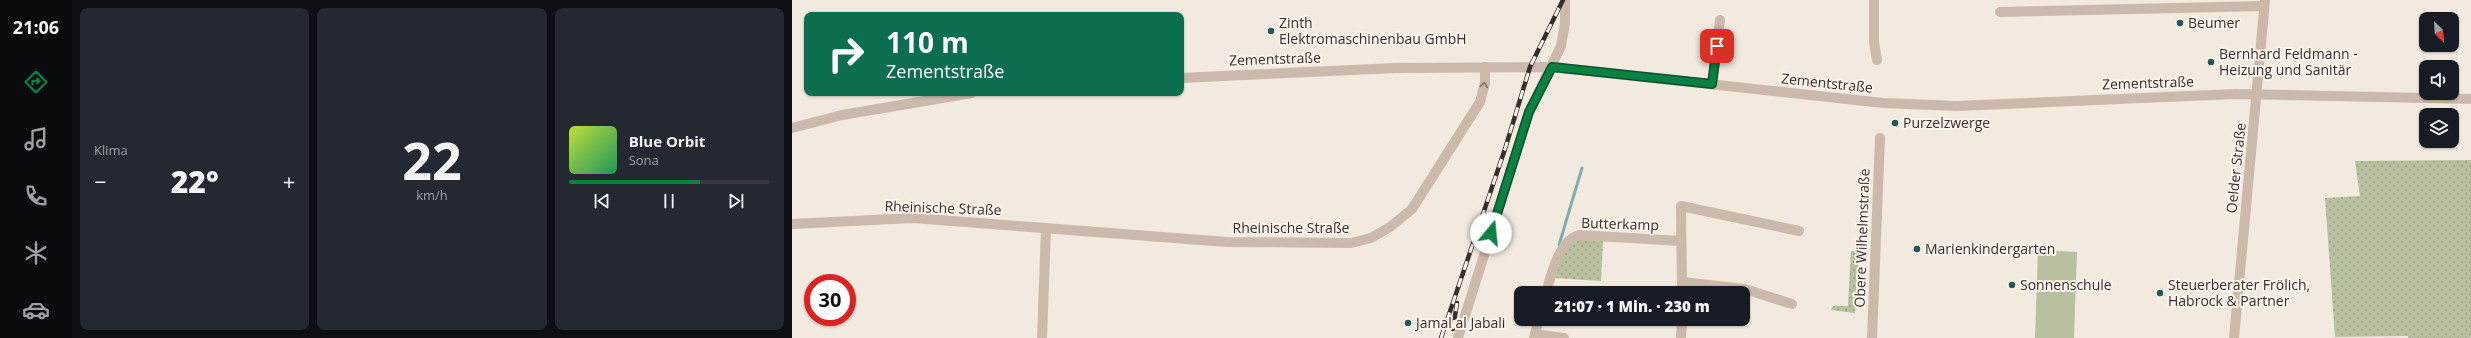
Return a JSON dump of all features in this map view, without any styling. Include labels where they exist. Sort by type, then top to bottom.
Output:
[{"type":"street","points":[[1458,338],[1529,112],[1552,67],[1564,35],[1565,0]]},
{"type":"street","points":[[1874,0],[1874,42],[1877,60]]},
{"type":"street","points":[[2000,12],[2264,3]]},
{"type":"street","name":"Oelder Straße","points":[[2234,338],[2264,3]]},
{"type":"street","points":[[1712,84],[1720,20]]},
{"type":"street","name":"Zementstraße","points":[[1184,78],[1289,72],[1485,67],[1552,67],[1883,103],[1957,106],[2256,94],[2471,99]]},
{"type":"street","name":"Rheinische Straße","points":[[792,224],[913,218],[1227,242],[1330,243],[1363,241],[1390,227],[1412,209],[1480,102],[1485,83],[1485,67]]},
{"type":"street","points":[[792,128],[842,115],[954,96]]},
{"type":"street","name":"Obere Wilhelmstraße","points":[[1872,338],[1880,138]]},
{"type":"street","points":[[1682,286],[1681,206],[1799,231]]},
{"type":"street","points":[[1042,338],[1046,228]]},
{"type":"street","name":"Butterkamp","points":[[1549,286],[1564,245],[1572,237],[1579,235],[1681,241]]},
{"type":"street","points":[[1682,282],[1745,289],[1792,304]]},
{"type":"street","points":[[1537,326],[1534,336],[1564,338]]},
{"type":"street","points":[[1682,326],[1682,338]]},
{"type":"green space","points":[[2471,160],[2471,338],[2408,338],[2408,336],[2335,337],[2325,198],[2360,196],[2355,161]]},
{"type":"green space","points":[[1860,174],[1868,174],[1868,203],[1860,203]]},
{"type":"green space","points":[[1861,217],[1867,217],[1867,237],[1860,237]]},
{"type":"green space","points":[[1580,239],[1603,241],[1601,281],[1554,278],[1566,247]]},
{"type":"green space","points":[[2038,250],[2077,252],[2074,338],[2035,338]]},
{"type":"green space","points":[[1851,251],[1867,252],[1867,261],[1858,261],[1855,313],[1831,310],[1833,306],[1848,306]]},
{"type":"waterway","points":[[1559,245],[1582,168]]},
{"type":"railway","points":[[1441,338],[1505,149],[1530,67],[1563,0]]},
{"type":"railway","points":[[1453,329],[1457,303]]},
{"type":"place","name":"Beumer","points":[[2180,23]]},
{"type":"place","name":"Zinth Elektromaschinenbau GmbH","points":[[1271,31]]},
{"type":"place","name":"Bernhard Feldmann - Heizung und Sanitär","points":[[2211,62]]},
{"type":"place","name":"Purzelzwerge","points":[[1895,123]]},
{"type":"place","name":"Marienkindergarten","points":[[1917,249]]},
{"type":"place","name":"Sonnenschule","points":[[2012,285]]},
{"type":"place","name":"Steuerberater Frölich, Habrock & Partner","points":[[2160,293]]},
{"type":"place","name":"Jamal al Jabali","points":[[1408,323]]},
{"type":"route","points":[[1491,233],[1529,112],[1540,87],[1552,67],[1712,84],[1717,46]]}]
